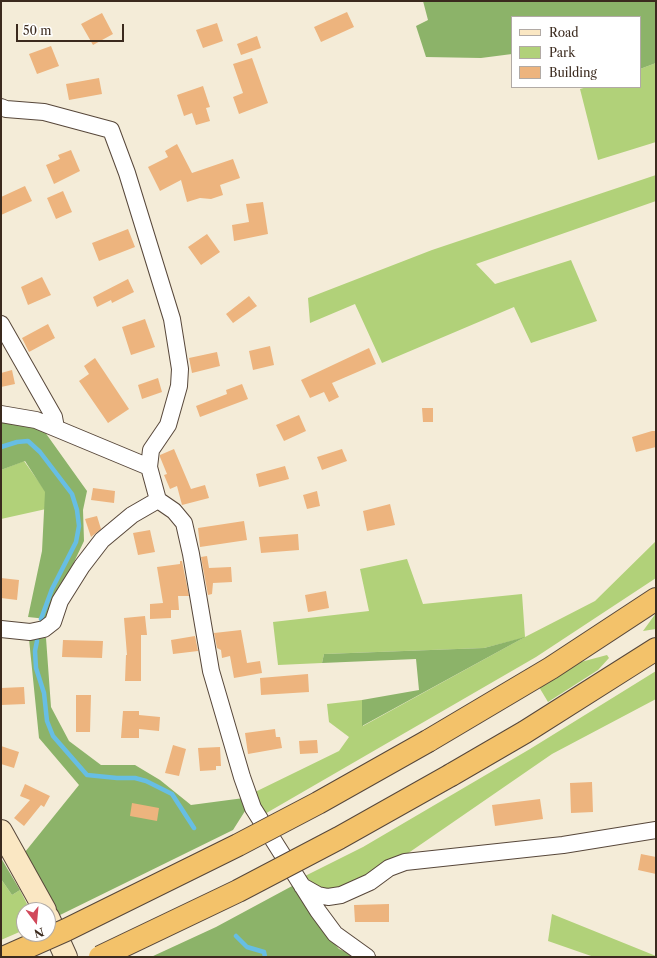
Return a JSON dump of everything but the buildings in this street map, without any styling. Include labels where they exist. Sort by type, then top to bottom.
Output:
[{"type":"highway","points":[[5,957],[73,926],[238,845],[428,741],[551,668],[656,599]]},
{"type":"highway","points":[[100,957],[245,887],[339,838],[525,732],[656,649]]},
{"type":"street","points":[[1,107],[6,109],[44,112],[112,130],[127,173],[172,319],[178,351],[179,386],[168,425],[151,450],[149,467],[158,500],[174,511],[184,523],[191,554],[211,671],[242,777],[253,808],[302,886],[335,934],[367,957]]},
{"type":"street","points":[[1,324],[54,417],[56,428]]},
{"type":"street","points":[[1,414],[36,420],[149,467]]},
{"type":"street","points":[[1,629],[30,632],[44,629],[53,622],[60,601],[82,566],[102,540],[132,515],[158,500]]},
{"type":"street","points":[[302,886],[318,895],[328,897],[341,895],[370,882],[389,868],[405,862],[555,846],[656,830]]},
{"type":"street","points":[[1,831],[41,902]]},
{"type":"street","points":[[56,935],[66,957]]},
{"type":"green space","points":[[423,1],[656,1],[656,63],[641,69],[641,16],[511,16],[511,54],[481,58],[426,57],[416,26],[428,20]]},
{"type":"green space","points":[[656,63],[656,142],[598,160],[580,89],[641,88],[641,69]]},
{"type":"green space","points":[[656,175],[656,201],[476,264],[495,284],[571,260],[597,321],[531,343],[514,307],[382,363],[355,304],[310,323],[308,298],[432,250]]},
{"type":"green space","points":[[1,420],[42,428],[87,491],[83,510],[84,541],[47,619],[28,617],[42,551],[45,492],[25,461],[1,470]]},
{"type":"green space","points":[[24,461],[46,492],[46,509],[1,519],[1,470]]},
{"type":"green space","points":[[656,541],[656,578],[536,657],[263,815],[253,793],[339,751],[349,737],[329,722],[327,704],[362,700],[363,726],[523,638],[484,648],[324,654],[322,663],[278,665],[273,622],[369,611],[360,569],[407,559],[423,604],[522,594],[525,637],[595,601]]},
{"type":"green space","points":[[656,613],[656,629],[643,631]]},
{"type":"green space","points":[[525,637],[362,726],[362,700],[419,690],[416,659],[322,663],[324,654],[484,648]]},
{"type":"green space","points":[[46,638],[51,707],[69,741],[101,765],[135,765],[160,780],[191,805],[244,798],[245,811],[233,830],[58,916],[56,912],[56,902],[51,902],[25,852],[79,785],[39,738],[29,639]]},
{"type":"green space","points":[[607,655],[609,658],[598,670],[548,702],[539,687],[577,663]]},
{"type":"green space","points":[[656,671],[656,699],[552,754],[404,856],[350,887],[321,891],[305,876],[363,847],[530,749]]},
{"type":"green space","points":[[1,858],[20,890],[12,895],[1,879]]},
{"type":"green space","points":[[1,879],[12,895],[20,890],[26,902],[16,902],[16,933],[1,940]]},
{"type":"green space","points":[[294,885],[319,926],[339,949],[357,957],[151,957],[216,927]]},
{"type":"green space","points":[[552,914],[656,957],[594,957],[548,941]]},
{"type":"waterway","points":[[1,447],[17,442],[28,441],[40,452],[72,494],[77,510],[79,526],[76,542],[52,589],[41,619]]},
{"type":"waterway","points":[[37,641],[35,651],[36,668],[44,693],[47,721],[53,736],[87,775],[135,778],[146,781],[172,794],[194,828]]},
{"type":"waterway","points":[[236,936],[247,947],[264,952],[265,957]]}]
